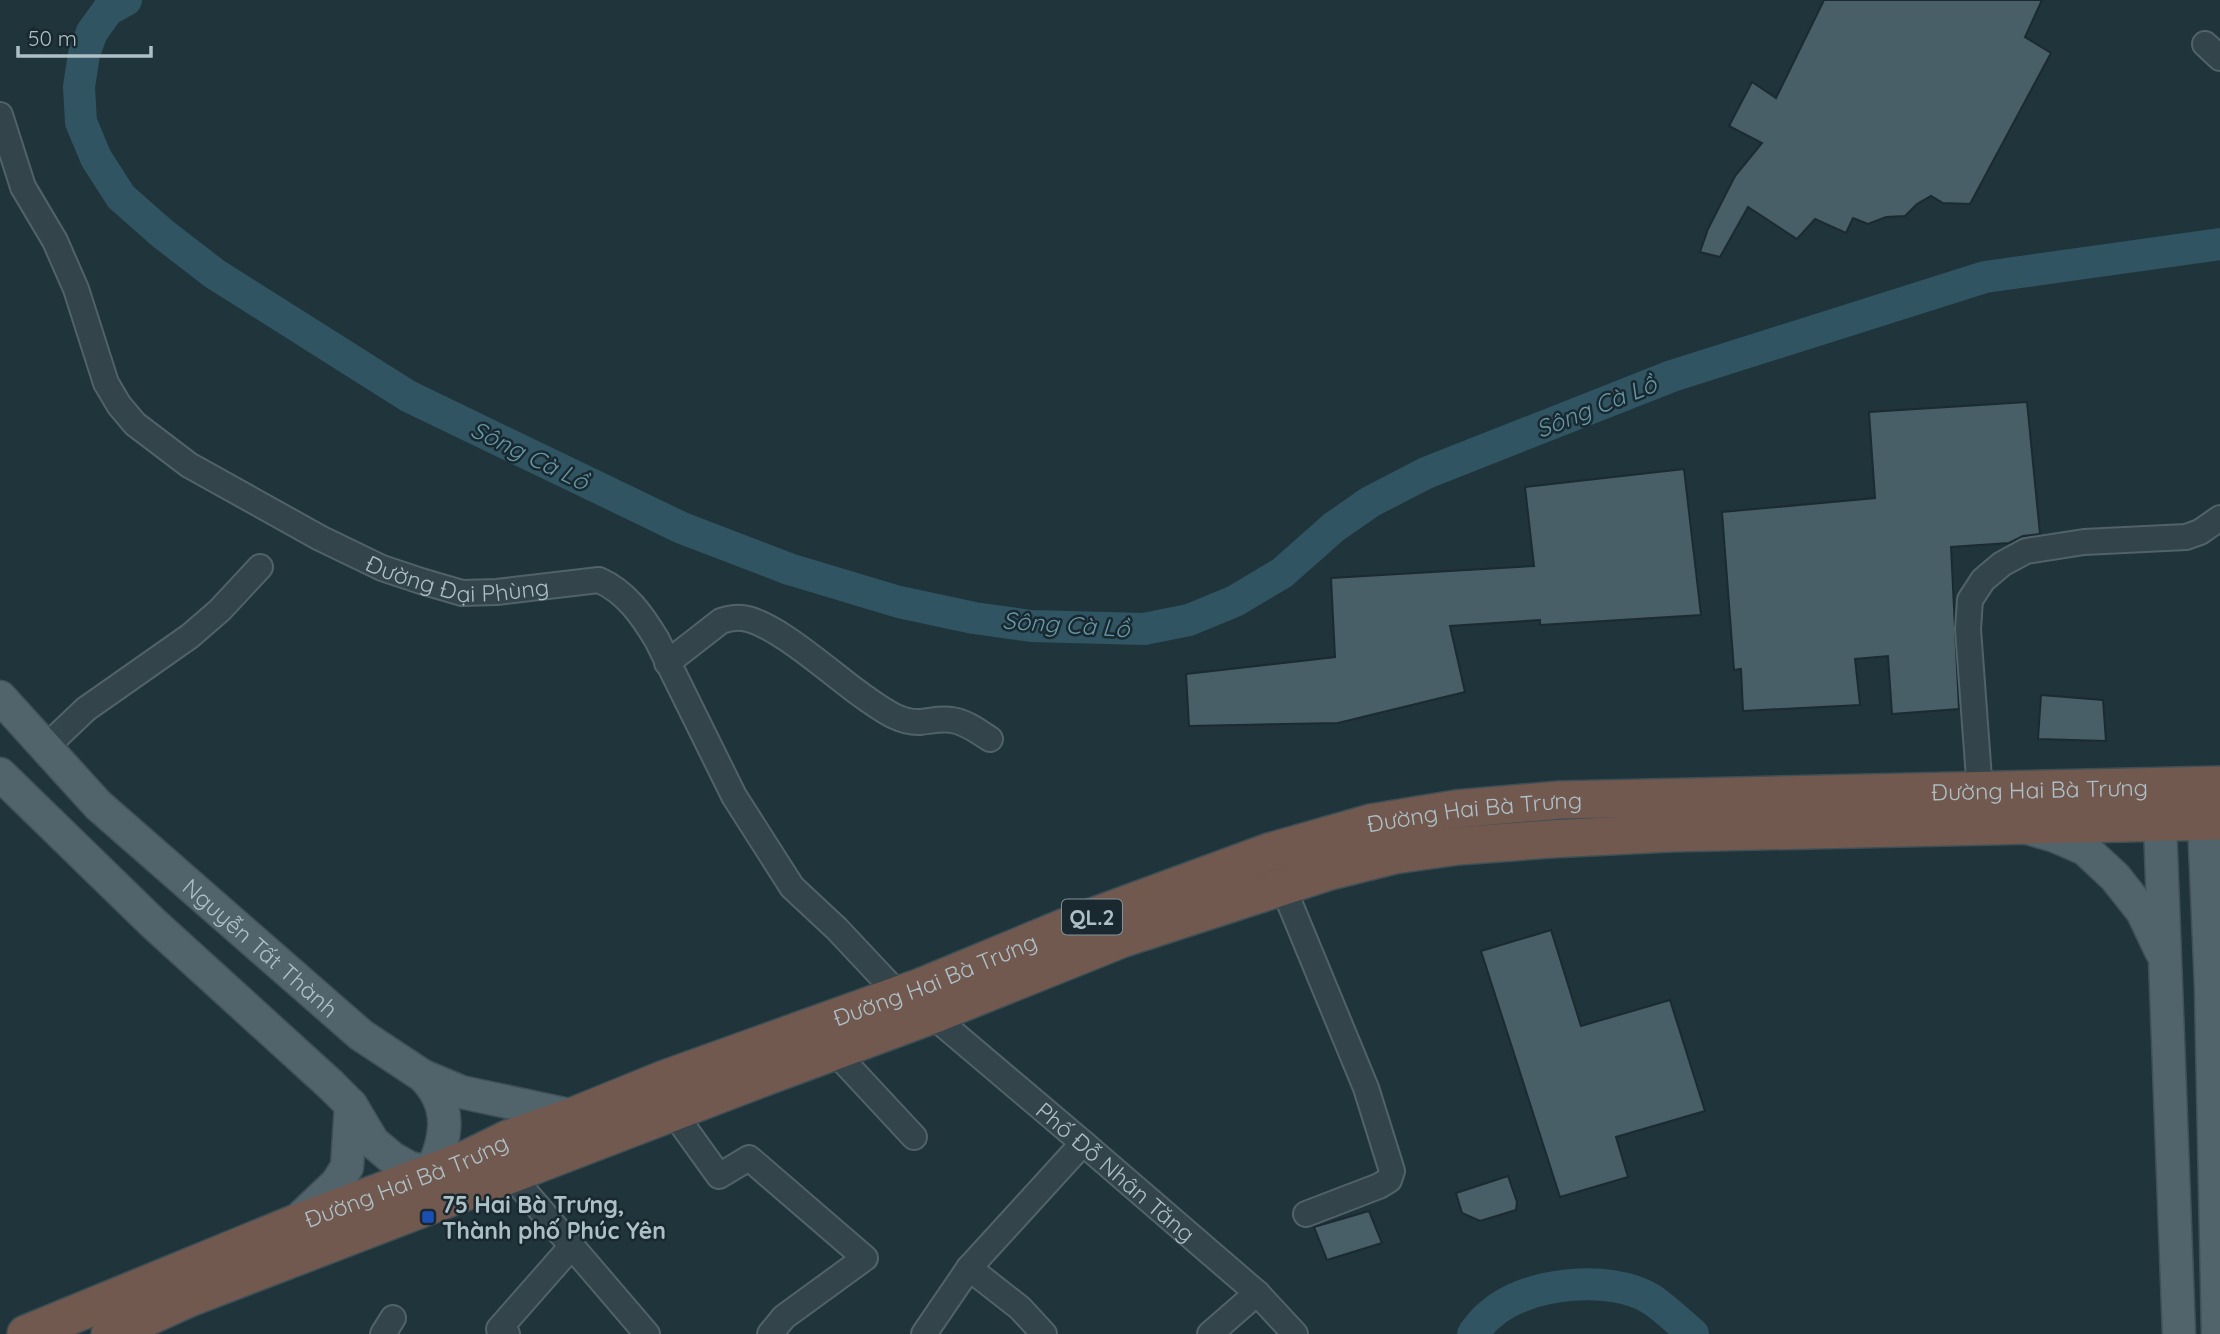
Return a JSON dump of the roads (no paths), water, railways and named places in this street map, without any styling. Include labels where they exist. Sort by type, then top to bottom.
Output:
[{"type":"highway","name":"Đường Hai Bà Trưng","points":[[26,1334],[293,1224],[665,1079],[898,995],[1073,924],[1269,852],[1371,823],[1469,808],[1560,800],[2211,785]]},
{"type":"highway","name":"Đường Hai Bà Trưng","points":[[110,1334],[188,1298],[932,1015],[1122,939],[1330,871],[1394,855],[1458,846],[1670,833],[2212,821]]},
{"type":"highway","points":[[1269,852],[1283,887]]},
{"type":"main road","name":"Nguyễn Tất Thành","points":[[0,697],[98,805],[361,1035],[423,1076],[461,1092],[574,1116]]},
{"type":"main road","points":[[0,774],[153,923],[351,1105],[373,1142],[392,1158],[410,1168],[431,1172],[442,1151],[443,1107],[437,1090],[423,1076]]},
{"type":"main road","points":[[2211,785],[2215,932],[2215,1242],[2218,1334]]},
{"type":"main road","points":[[2159,787],[2179,1334]]},
{"type":"main road","points":[[2019,826],[2055,836],[2085,849],[2115,877],[2130,893],[2149,924],[2167,969]]},
{"type":"main road","points":[[293,1224],[337,1184],[347,1167],[351,1105]]},
{"type":"main road","points":[[2176,1243],[2215,1242]]},
{"type":"street","name":"Đường Đại Phùng","points":[[0,115],[23,187],[55,241],[76,289],[106,383],[135,424],[189,465],[320,538],[382,568],[462,593],[497,592],[599,580],[612,586],[643,617],[657,640],[734,796],[792,887],[837,929],[898,995],[932,1015]]},
{"type":"street","points":[[1980,792],[1968,629],[1970,600],[1983,580],[2002,564],[2026,551],[2084,542],[2186,537],[2200,532],[2220,518]]},
{"type":"street","points":[[46,747],[86,709],[190,636],[220,610],[260,567]]},
{"type":"street","points":[[667,663],[721,621],[731,618],[756,621],[898,718],[909,722],[953,720],[966,724],[990,739]]},
{"type":"street","points":[[1283,887],[1366,1088],[1392,1171],[1389,1180],[1379,1186],[1306,1214]]},
{"type":"street","name":"Phố Đỗ Nhân Tăng","points":[[932,1015],[1258,1293],[1295,1334]]},
{"type":"street","points":[[834,1051],[914,1137]]},
{"type":"street","points":[[673,1112],[719,1176],[749,1158],[865,1258],[784,1317],[770,1334]]},
{"type":"street","points":[[923,1334],[969,1268],[1083,1143]]},
{"type":"street","points":[[510,1174],[572,1246],[636,1330]]},
{"type":"street","points":[[507,1334],[499,1329],[572,1246]]},
{"type":"street","points":[[969,1268],[1020,1308],[1044,1334]]},
{"type":"street","points":[[1210,1334],[1258,1293]]},
{"type":"waterway","name":"Sông Cà Lồ","points":[[126,0],[108,10],[92,32],[84,54],[79,87],[81,122],[96,158],[121,197],[215,274],[408,396],[682,528],[789,569],[899,602],[974,618],[1031,626],[1144,629],[1189,620],[1235,601],[1282,573],[1334,527],[1370,502],[1426,473],[1672,376],[1985,277],[2220,244]]},
{"type":"waterway","name":"Sông Cà Lồ","points":[[1473,1334],[1491,1314],[1525,1295],[1569,1285],[1592,1284],[1634,1291],[1651,1299],[1693,1334]]},
{"type":"place","name":"75 Hai Bà Trưng, Thành phố Phúc Yên","points":[[428,1217]]}]
